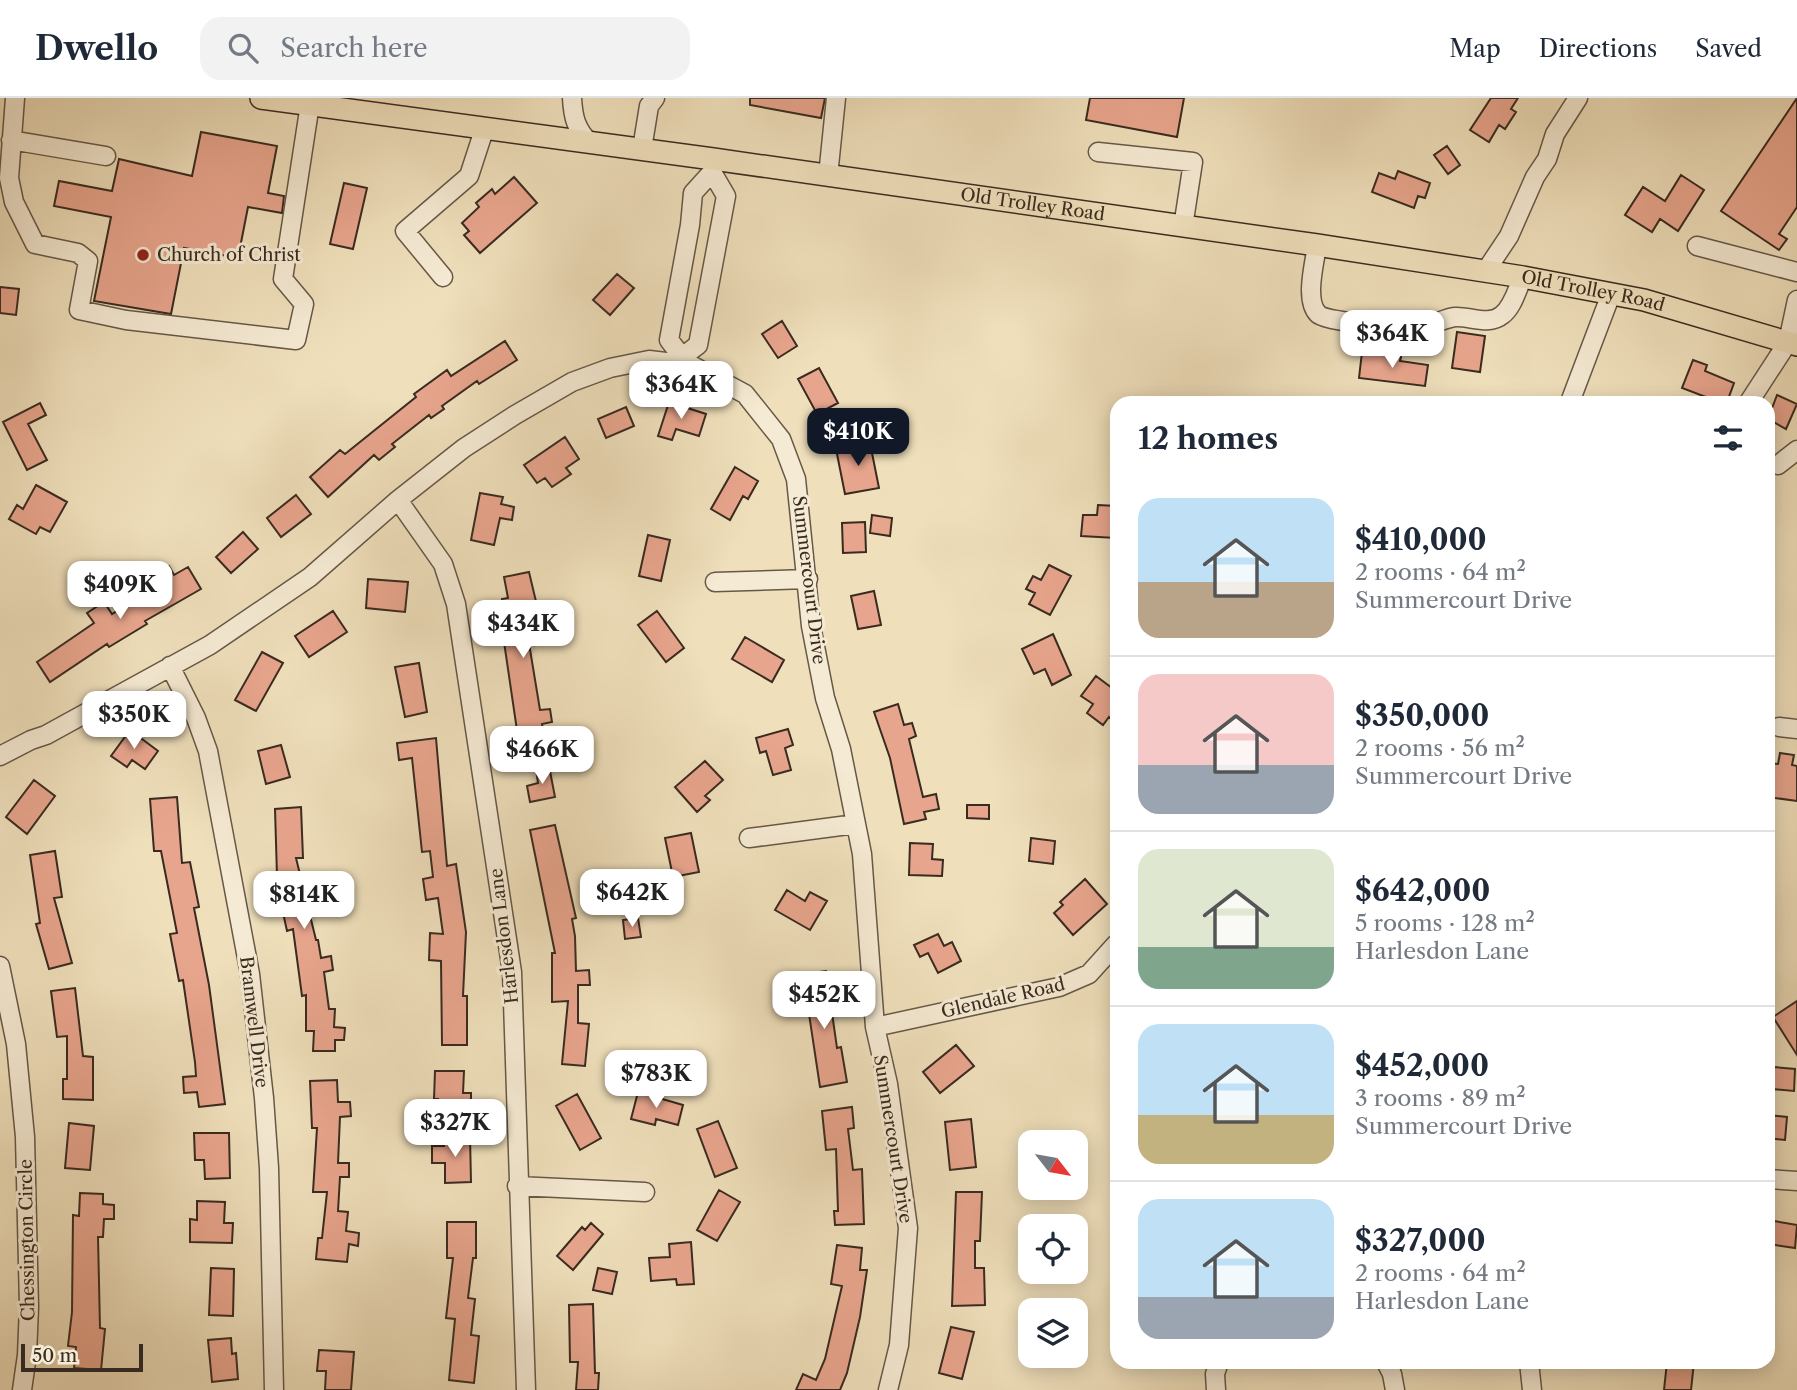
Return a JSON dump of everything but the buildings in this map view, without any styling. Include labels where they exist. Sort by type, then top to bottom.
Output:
[{"type":"main road","name":"Old Trolley Road","points":[[261,98],[310,104],[342,103],[484,130],[642,149],[712,165],[828,176],[1523,277],[1644,300],[1792,344]]},
{"type":"street","points":[[15,98],[7,205],[35,244],[78,253],[88,261],[79,310],[126,320],[296,340],[304,304],[284,279],[310,104]]},
{"type":"street","points":[[572,98],[575,123],[589,142]]},
{"type":"street","points":[[642,149],[649,106],[655,98]]},
{"type":"street","points":[[828,176],[836,98]]},
{"type":"street","points":[[1485,272],[1509,236],[1535,177],[1547,159],[1555,134],[1578,98]]},
{"type":"street","points":[[443,277],[405,231],[469,176],[484,130]]},
{"type":"street","points":[[11,140],[106,156]]},
{"type":"street","points":[[1098,152],[1193,162],[1183,227]]},
{"type":"street","points":[[712,165],[726,195],[698,345],[681,360],[669,340],[690,225],[692,193],[712,165]]},
{"type":"street","points":[[1317,245],[1311,285],[1312,303],[1316,313],[1339,321],[1422,327],[1455,317],[1484,321],[1501,316],[1510,305],[1523,277]]},
{"type":"street","points":[[1697,246],[1797,272]]},
{"type":"street","points":[[1572,396],[1611,294]]},
{"type":"street","points":[[1753,396],[1792,344],[1797,300]]},
{"type":"street","name":"Summercourt Drive","points":[[0,756],[46,735],[210,645],[310,577],[398,500],[464,448],[572,382],[610,368],[649,360],[681,360],[745,394],[782,439],[796,479],[811,626],[823,686],[841,749],[862,854],[875,1027],[888,1084],[908,1228],[898,1345],[888,1390]]},
{"type":"street","points":[[1778,466],[1797,450]]},
{"type":"street","name":"Harlesdon Lane","points":[[398,500],[443,564],[456,604],[512,972],[517,1186],[526,1390]]},
{"type":"street","points":[[715,582],[808,579]]},
{"type":"street","name":"Bramwell Drive","points":[[170,666],[196,718],[208,751],[250,974],[268,1146],[274,1390]]},
{"type":"street","points":[[750,838],[856,824]]},
{"type":"street","name":"Glendale Road","points":[[875,1027],[1059,987],[1089,974],[1110,951]]},
{"type":"street","name":"Chessington Circle","points":[[1,978],[16,1044],[25,1137],[29,1307],[22,1390]]},
{"type":"street","points":[[1775,1179],[1797,1181]]},
{"type":"street","points":[[517,1186],[645,1192]]},
{"type":"street","points":[[1216,1390],[1217,1369]]},
{"type":"street","points":[[1390,1369],[1395,1390]]},
{"type":"street","points":[[1530,1369],[1532,1390]]},
{"type":"place","name":"Church of Christ","points":[[143,255]]}]
